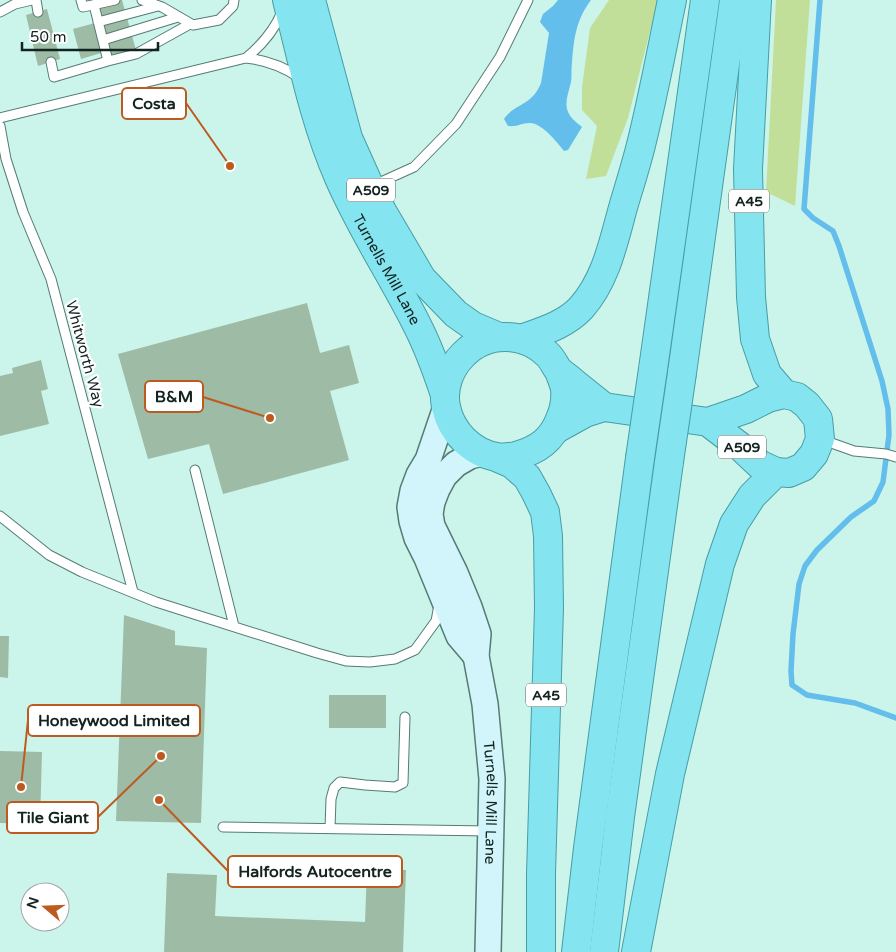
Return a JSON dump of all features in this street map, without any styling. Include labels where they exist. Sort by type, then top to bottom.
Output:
[{"type":"highway","name":"Turnells Mill Lane","points":[[287,0],[320,127],[339,177],[379,257],[417,325],[431,355],[446,401]]},
{"type":"highway","name":"Turnells Mill Lane","points":[[311,0],[348,138],[382,211],[422,279],[456,314],[473,326],[510,338]]},
{"type":"highway","points":[[510,338],[536,345],[550,356],[559,371],[565,390],[564,410],[556,428],[544,443],[528,452],[510,457],[490,455],[465,442],[457,432],[453,426],[446,401],[448,378],[456,363],[468,350],[482,341],[510,338],[547,330],[566,321],[591,296],[601,278],[610,255],[641,144],[672,0]]},
{"type":"highway","points":[[576,952],[590,828],[640,458],[705,0]]},
{"type":"highway","name":"A45","points":[[604,952],[620,817],[734,0]]},
{"type":"highway","name":"A45","points":[[757,0],[748,169],[751,297],[755,339],[767,374],[784,394]]},
{"type":"highway","points":[[559,371],[604,407]]},
{"type":"highway","points":[[784,394],[797,397],[807,405],[818,419],[820,439]]},
{"type":"highway","name":"A509","points":[[556,428],[586,413],[604,407],[708,422],[746,409],[768,398],[784,394]]},
{"type":"highway","name":"A509","points":[[708,422],[742,448],[759,464],[776,472],[789,473],[803,466],[814,454],[820,439]]},
{"type":"highway","name":"A45","points":[[490,455],[512,464],[527,477],[544,512],[548,536],[549,608],[541,874],[541,952]]},
{"type":"highway","points":[[636,952],[670,774],[720,564],[734,524],[752,496],[776,472]]},
{"type":"main road","name":"Turnells Mill Lane","points":[[446,401],[435,444],[419,475],[410,507],[412,521],[418,538],[460,636],[476,656]]},
{"type":"main road","name":"Turnells Mill Lane","points":[[488,952],[492,779],[485,704],[476,656],[478,634],[455,573],[432,526],[430,514],[437,489],[444,476],[456,464],[470,456],[490,455]]},
{"type":"lane","points":[[0,12],[15,4],[34,0],[38,12]]},
{"type":"lane","points":[[81,0],[83,7],[115,0]]},
{"type":"lane","points":[[142,0],[158,6],[193,25],[219,20],[233,6],[234,0]]},
{"type":"lane","points":[[246,58],[274,29],[287,0]]},
{"type":"lane","points":[[370,187],[414,167],[456,124],[500,57],[528,0]]},
{"type":"lane","points":[[94,6],[108,61]]},
{"type":"lane","points":[[98,22],[158,6]]},
{"type":"lane","points":[[103,40],[178,17]]},
{"type":"lane","points":[[51,62],[54,77],[136,54],[190,24]]},
{"type":"lane","points":[[0,118],[246,58],[270,62],[280,66],[295,74],[309,85]]},
{"type":"lane","name":"Whitworth Way","points":[[0,126],[6,159],[23,212],[51,279],[133,592]]},
{"type":"lane","points":[[820,439],[854,451],[886,454],[896,457]]},
{"type":"lane","points":[[195,470],[234,626]]},
{"type":"lane","points":[[0,516],[49,555],[82,572],[156,602],[346,661],[370,662],[395,659],[415,650],[436,621],[442,593]]},
{"type":"lane","points":[[330,828],[330,799],[334,788],[340,782],[395,787],[403,783],[405,716]]},
{"type":"lane","points":[[223,827],[491,831]]},
{"type":"green space","points":[[609,0],[658,0],[628,118],[606,176],[586,179],[597,126],[582,110],[582,87],[590,28]]},
{"type":"green space","points":[[776,0],[810,0],[795,206],[766,192]]},
{"type":"water","points":[[558,0],[591,0],[582,15],[575,37],[571,82],[566,102],[569,114],[582,127],[568,150],[564,151],[539,126],[529,123],[508,126],[504,119],[533,96],[541,83],[549,33],[540,22],[543,14]]},
{"type":"building","points":[[107,0],[122,0],[136,50],[103,60],[101,53],[81,59],[73,29],[95,23],[90,5]]},
{"type":"building","points":[[47,9],[60,59],[38,66],[26,15]]},
{"type":"building","points":[[307,303],[320,353],[349,345],[359,383],[330,391],[349,460],[223,494],[209,444],[148,459],[118,354]]},
{"type":"building","points":[[41,360],[48,389],[41,391],[49,424],[0,436],[0,376],[13,373],[12,368]]},
{"type":"building","points":[[124,615],[175,631],[175,645],[207,648],[201,823],[116,821]]},
{"type":"building","points":[[0,636],[9,636],[8,678],[0,677]]},
{"type":"building","points":[[329,695],[386,695],[386,728],[329,728]]},
{"type":"building","points":[[0,751],[42,752],[40,824],[0,823]]},
{"type":"building","points":[[367,869],[406,870],[403,952],[164,952],[167,873],[217,875],[215,916],[365,922]]},
{"type":"waterway","points":[[820,0],[804,209],[813,218],[833,231],[839,246],[882,381],[888,409],[889,435],[883,482],[874,501],[851,517],[817,550],[805,566],[799,584],[793,634],[792,685],[807,695],[855,703],[896,718]]},
{"type":"place","name":"Costa","points":[[230,166]]},
{"type":"place","name":"B&M","points":[[270,418]]},
{"type":"place","name":"Tile Giant","points":[[161,756]]},
{"type":"place","name":"Honeywood Limited","points":[[21,787]]},
{"type":"place","name":"Halfords Autocentre","points":[[159,800]]}]
